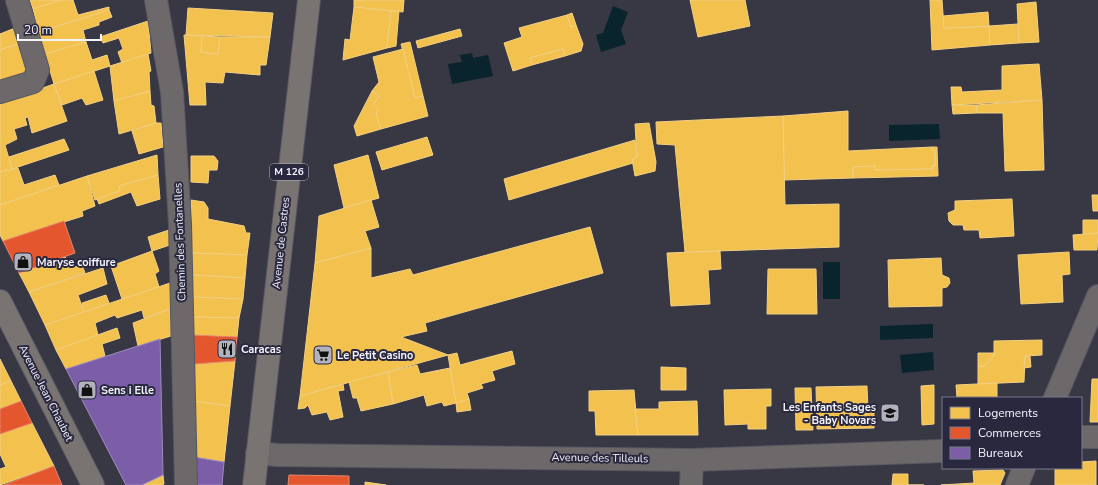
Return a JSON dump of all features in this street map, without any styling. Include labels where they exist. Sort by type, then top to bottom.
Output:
[{"type":"main road","name":"Avenue de Castres","points":[[254,485],[309,0]]},
{"type":"main road","name":"Avenue Jean Chaubet","points":[[0,301],[94,485]]},
{"type":"street","points":[[0,92],[33,82],[38,70],[17,0]]},
{"type":"street","name":"Chemin des Fontanelles","points":[[156,0],[172,92],[180,224],[186,485]]},
{"type":"street","points":[[1055,397],[1098,296]]},
{"type":"street","points":[[1082,437],[1098,437]]},
{"type":"street","name":"Avenue des Tilleuls","points":[[257,453],[278,455],[692,460],[942,451]]},
{"type":"street","points":[[691,485],[692,460]]},
{"type":"street","points":[[1017,485],[1024,469]]},
{"type":"water","points":[[613,6],[628,12],[621,30],[626,44],[601,52],[596,35],[603,33]]},
{"type":"water","points":[[472,53],[473,58],[488,55],[493,76],[452,84],[448,64],[462,62],[460,55]]},
{"type":"water","points":[[939,124],[940,139],[889,141],[889,125]]},
{"type":"water","points":[[823,262],[840,262],[840,299],[823,299]]},
{"type":"water","points":[[933,324],[933,338],[880,340],[880,326]]},
{"type":"water","points":[[933,352],[934,370],[902,373],[900,355]]},
{"type":"building: Logements","points":[[30,0],[61,0],[33,9]]},
{"type":"building: Logements","points":[[61,0],[73,0],[78,15],[109,7],[109,10],[39,32],[33,9]]},
{"type":"building: Logements","points":[[354,0],[404,0],[403,12],[354,7]]},
{"type":"building: Logements","points":[[690,0],[745,0],[750,26],[698,37]]},
{"type":"building: Logements","points":[[930,0],[942,0],[944,28],[989,26],[990,45],[932,50]]},
{"type":"building: Logements","points":[[1036,2],[1039,42],[1019,43],[1017,4]]},
{"type":"building: Logements","points":[[354,7],[391,11],[387,48],[343,60],[345,39],[350,40]]},
{"type":"building: Logements","points":[[188,8],[273,13],[270,37],[186,35]]},
{"type":"building: Logements","points":[[109,10],[112,17],[99,22],[99,25],[83,30],[86,42],[45,54],[39,32]]},
{"type":"building: Logements","points":[[391,11],[399,11],[396,46],[387,48]]},
{"type":"building: Logements","points":[[988,12],[989,26],[944,28],[943,16]]},
{"type":"building: Logements","points":[[572,13],[576,25],[571,27],[567,15]]},
{"type":"building: Logements","points":[[567,15],[571,27],[576,25],[583,44],[581,51],[565,56],[563,49],[530,58],[532,65],[513,71],[504,43],[522,37],[519,28]]},
{"type":"building: Logements","points":[[148,21],[151,53],[122,63],[118,52],[123,49],[119,38],[103,43],[100,37]]},
{"type":"building: Logements","points":[[1018,24],[1019,43],[990,45],[989,26]]},
{"type":"building: Logements","points":[[15,28],[20,43],[0,50],[0,34]]},
{"type":"building: Logements","points":[[460,29],[462,36],[418,48],[416,41]]},
{"type":"building: Logements","points":[[184,35],[202,36],[201,52],[218,54],[220,37],[270,37],[266,65],[260,65],[260,75],[225,72],[223,83],[205,82],[206,105],[190,105]]},
{"type":"building: Logements","points":[[202,36],[220,37],[218,54],[201,52]]},
{"type":"building: Logements","points":[[86,42],[92,60],[107,55],[110,66],[54,84],[45,54]]},
{"type":"building: Logements","points":[[410,42],[423,96],[415,98],[401,44]]},
{"type":"building: Logements","points":[[20,43],[29,72],[0,81],[0,50]]},
{"type":"building: Logements","points":[[403,49],[415,98],[423,96],[428,116],[381,129],[376,114],[378,108],[373,105],[379,96],[372,91],[379,82],[373,57]]},
{"type":"building: Logements","points":[[563,49],[565,56],[532,65],[530,58]]},
{"type":"building: Logements","points":[[148,54],[151,71],[149,72],[150,91],[114,101],[110,66]]},
{"type":"building: Logements","points":[[1039,64],[1042,100],[952,105],[951,87],[961,87],[962,92],[1002,90],[1002,66]]},
{"type":"building: Logements","points":[[94,71],[103,100],[86,105],[82,98],[62,105],[54,84]]},
{"type":"building: Logements","points":[[54,84],[67,121],[32,133],[28,117],[25,118],[27,125],[14,129],[17,139],[5,145],[12,169],[0,172],[0,103]]},
{"type":"building: Logements","points":[[150,91],[151,105],[154,106],[156,123],[119,134],[114,101]]},
{"type":"building: Logements","points":[[372,91],[379,96],[373,105],[378,108],[376,114],[381,129],[357,136],[354,126]]},
{"type":"building: Logements","points":[[1042,100],[1044,170],[1005,171],[1003,113],[977,113],[976,105]]},
{"type":"building: Logements","points":[[952,105],[976,105],[977,113],[953,114]]},
{"type":"building: Logements","points":[[848,111],[848,151],[932,147],[932,150],[935,150],[935,166],[932,166],[933,169],[875,170],[875,166],[853,167],[853,178],[784,180],[783,116]]},
{"type":"building: Logements","points":[[783,116],[785,205],[839,204],[839,247],[685,252],[675,145],[657,144],[656,122]]},
{"type":"building: Logements","points":[[156,123],[161,123],[163,147],[139,154],[132,131]]},
{"type":"building: Logements","points":[[649,123],[656,162],[655,171],[635,176],[632,159],[637,157],[635,124]]},
{"type":"building: Logements","points":[[427,137],[433,155],[382,170],[376,152]]},
{"type":"building: Logements","points":[[64,139],[69,150],[12,169],[9,157]]},
{"type":"building: Logements","points":[[635,140],[637,157],[632,159],[633,163],[509,200],[504,179]]},
{"type":"building: Logements","points":[[932,147],[937,147],[938,176],[853,178],[853,167],[875,166],[875,170],[933,169],[932,166],[935,166],[935,150],[932,150]]},
{"type":"building: Logements","points":[[157,155],[158,175],[119,186],[120,191],[95,200],[87,176]]},
{"type":"building: Logements","points":[[368,155],[379,198],[344,208],[334,165]]},
{"type":"building: Logements","points":[[191,156],[214,156],[218,161],[217,170],[209,170],[208,183],[191,182]]},
{"type":"building: Logements","points":[[18,168],[24,185],[55,175],[59,185],[0,205],[0,172]]},
{"type":"building: Logements","points":[[158,175],[160,199],[137,206],[131,192],[99,204],[97,199],[120,191],[119,186]]},
{"type":"building: Logements","points":[[87,176],[95,206],[82,211],[83,216],[3,241],[0,235],[0,205]]},
{"type":"building: Logements","points":[[1092,195],[1098,195],[1098,211],[1093,211]]},
{"type":"building: Logements","points":[[1012,199],[1014,236],[980,238],[979,230],[964,230],[963,225],[953,225],[949,221],[948,213],[955,210],[955,201]]},
{"type":"building: Logements","points":[[191,200],[204,202],[208,208],[208,219],[244,226],[246,233],[250,233],[247,255],[191,253]]},
{"type":"building: Logements","points":[[371,200],[379,227],[365,231],[371,248],[315,263],[319,216]]},
{"type":"building: Logements","points":[[1083,220],[1098,220],[1098,233],[1083,234]]},
{"type":"building: Logements","points":[[590,227],[603,273],[425,323],[427,331],[401,337],[448,355],[300,396],[315,263],[371,248],[371,278],[410,269],[413,275]]},
{"type":"building: Logements","points":[[169,230],[170,245],[152,251],[148,237]]},
{"type":"building: Logements","points":[[1098,233],[1097,250],[1074,250],[1073,235]]},
{"type":"building: Logements","points":[[152,251],[159,271],[155,274],[159,287],[122,299],[111,266]]},
{"type":"building: Logements","points":[[720,251],[721,269],[708,270],[710,304],[671,306],[667,253]]},
{"type":"building: Logements","points":[[1069,252],[1070,274],[1062,275],[1063,302],[1021,304],[1018,255]]},
{"type":"building: Logements","points":[[191,253],[247,255],[245,278],[192,275]]},
{"type":"building: Logements","points":[[65,257],[70,268],[82,265],[85,273],[29,292],[19,273]]},
{"type":"building: Logements","points":[[941,258],[942,275],[949,278],[950,283],[947,287],[942,288],[942,306],[889,307],[888,260]]},
{"type":"building: Logements","points":[[103,268],[107,284],[78,295],[84,312],[45,325],[29,292]]},
{"type":"building: Logements","points":[[768,269],[816,269],[817,314],[767,314]]},
{"type":"building: Logements","points":[[192,275],[245,278],[243,299],[192,297]]},
{"type":"building: Logements","points":[[170,283],[170,309],[144,318],[142,310],[117,318],[115,315],[95,323],[98,335],[56,350],[45,325]]},
{"type":"building: Logements","points":[[106,295],[109,303],[84,312],[82,303]]},
{"type":"building: Logements","points":[[192,297],[243,299],[239,318],[192,317]]},
{"type":"building: Logements","points":[[170,309],[171,336],[138,346],[133,323]]},
{"type":"building: Logements","points":[[192,317],[239,318],[237,337],[192,335]]},
{"type":"building: Logements","points":[[117,328],[120,338],[102,344],[105,356],[66,369],[56,350]]},
{"type":"building: Logements","points":[[1042,340],[1042,355],[1025,356],[1024,382],[978,384],[978,366],[985,366],[994,356],[994,341]]},
{"type":"building: Logements","points":[[512,351],[515,364],[492,371],[495,380],[481,384],[483,388],[467,393],[469,399],[456,403],[448,355],[457,353],[460,365]]},
{"type":"building: Logements","points":[[978,353],[994,353],[994,356],[985,366],[978,366]]},
{"type":"building: Logements","points":[[1025,356],[1030,356],[1031,367],[1024,368]]},
{"type":"building: Logements","points":[[0,359],[11,381],[0,385]]},
{"type":"building: Logements","points":[[235,361],[230,406],[194,401],[194,364]]},
{"type":"building: Logements","points":[[417,365],[420,374],[450,368],[456,403],[444,406],[442,402],[427,406],[424,395],[393,404],[388,372]]},
{"type":"building: Logements","points":[[661,367],[686,368],[686,390],[661,390]]},
{"type":"building: Logements","points":[[388,372],[393,404],[361,411],[357,398],[353,398],[349,382]]},
{"type":"building: Logements","points":[[1092,379],[1098,379],[1098,422],[1090,422]]},
{"type":"building: Logements","points":[[11,381],[21,401],[0,409],[0,385]]},
{"type":"building: Logements","points":[[997,383],[997,397],[957,397],[956,385]]},
{"type":"building: Logements","points":[[343,384],[344,390],[338,391],[343,417],[330,420],[327,412],[312,415],[308,405],[305,408],[298,409],[300,396]]},
{"type":"building: Logements","points":[[934,385],[934,424],[922,425],[921,386]]},
{"type":"building: Logements","points":[[867,386],[868,410],[874,409],[874,428],[817,429],[816,387]]},
{"type":"building: Logements","points":[[795,388],[811,388],[813,430],[796,430]]},
{"type":"building: Logements","points":[[771,389],[771,406],[766,406],[766,429],[748,429],[748,424],[725,425],[724,390]]},
{"type":"building: Logements","points":[[634,390],[638,435],[596,435],[595,411],[589,411],[589,391]]},
{"type":"building: Logements","points":[[469,399],[471,410],[457,412],[456,403]]},
{"type":"building: Logements","points":[[194,401],[230,406],[224,462],[194,457]]},
{"type":"building: Logements","points":[[697,401],[698,435],[638,435],[635,409],[659,409],[659,402]]},
{"type":"building: Logements","points":[[32,423],[54,466],[0,485],[0,469],[6,467],[0,454],[0,434]]},
{"type":"building: Logements","points":[[1096,461],[1096,485],[1055,485],[1055,469],[1082,469],[1082,462]]},
{"type":"building: Logements","points":[[1003,470],[1005,473],[1000,485],[941,485],[974,483],[973,471]]},
{"type":"building: Logements","points":[[893,474],[908,474],[908,485],[892,485]]},
{"type":"building: Logements","points":[[163,475],[164,484],[162,485],[142,485]]},
{"type":"building: Logements","points":[[365,482],[386,485],[365,485]]},
{"type":"building: Commerces","points":[[64,221],[75,253],[19,273],[3,241]]},
{"type":"building: Commerces","points":[[192,335],[237,337],[235,361],[194,364]]},
{"type":"building: Commerces","points":[[21,401],[32,423],[0,434],[0,409]]},
{"type":"building: Commerces","points":[[54,466],[62,485],[4,485]]},
{"type":"building: Commerces","points":[[289,475],[349,476],[349,485],[288,485]]},
{"type":"building: Bureaux","points":[[160,339],[163,475],[142,485],[126,485],[66,369]]},
{"type":"building: Bureaux","points":[[194,457],[224,462],[222,485],[195,485]]},
{"type":"place","name":"Maryse coiffure","points":[[23,262]]},
{"type":"place","name":"Caracas","points":[[227,349]]},
{"type":"place","name":"Le Petit Casino","points":[[323,355]]},
{"type":"place","name":"Sens i Elle","points":[[87,390]]},
{"type":"place","name":"Les Enfants Sages - Baby Novars","points":[[890,413]]}]
